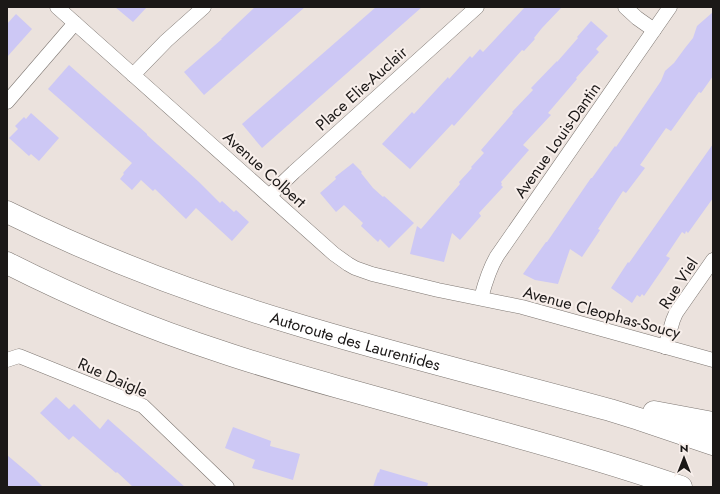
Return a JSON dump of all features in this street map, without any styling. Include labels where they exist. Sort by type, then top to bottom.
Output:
[{"type":"highway","name":"Autoroute des Laurentides","points":[[7,212],[107,258],[169,282],[291,323],[639,419],[713,444]]},
{"type":"highway","points":[[7,263],[101,306],[222,353],[559,448],[682,487]]},
{"type":"highway","points":[[522,386],[713,423]]},
{"type":"street","name":"Avenue Colbert","points":[[57,7],[334,254],[348,264],[372,274],[438,290],[482,298]]},
{"type":"street","points":[[133,75],[166,41],[204,7]]},
{"type":"street","name":"Place Elie-Auclair","points":[[269,196],[477,7]]},
{"type":"street","points":[[625,7],[654,30]]},
{"type":"street","name":"Avenue Louis-Dantin","points":[[482,298],[490,270],[497,256],[670,7]]},
{"type":"street","points":[[7,102],[75,23]]},
{"type":"street","name":"Rue Viel","points":[[665,347],[673,320],[678,310],[713,260]]},
{"type":"street","name":"Avenue Cleophas-Soucy","points":[[482,298],[522,307],[713,360]]},
{"type":"street","name":"Rue Daigle","points":[[7,360],[19,356],[143,406],[227,487]]},
{"type":"building","points":[[115,7],[147,7],[133,22]]},
{"type":"building","points":[[255,7],[305,7],[204,95],[184,72],[222,39]]},
{"type":"building","points":[[376,7],[422,7],[262,148],[242,124]]},
{"type":"building","points":[[525,7],[562,7],[542,28],[534,38],[535,39],[524,51],[522,50],[454,126],[452,124],[410,169],[382,144],[412,112],[414,114],[448,77],[449,79],[470,56],[472,58],[480,49],[483,52]]},
{"type":"building","points":[[713,12],[713,76],[701,93],[699,92],[671,131],[666,128],[640,165],[645,168],[626,193],[623,191],[582,257],[570,249],[558,284],[535,280],[523,274],[591,178],[615,146],[616,147],[661,81],[665,71],[674,63],[693,38],[697,26]]},
{"type":"building","points":[[16,14],[32,29],[7,57],[7,24]]},
{"type":"building","points":[[591,21],[608,36],[596,49],[599,52],[548,113],[551,115],[523,145],[529,150],[501,182],[503,187],[479,213],[481,216],[460,240],[452,233],[444,262],[410,254],[417,226],[421,229],[460,184],[459,182],[484,153],[481,150],[513,113],[512,112],[533,90],[531,88],[557,62]]},
{"type":"building","points":[[69,65],[147,134],[220,203],[222,201],[234,212],[236,210],[249,222],[232,241],[196,208],[186,219],[155,189],[153,191],[141,180],[132,190],[120,179],[132,163],[48,89]]},
{"type":"building","points":[[31,113],[59,138],[39,161],[31,154],[29,156],[9,138],[18,129],[15,126],[24,117],[26,119]]},
{"type":"building","points":[[713,144],[713,198],[688,233],[686,231],[685,234],[682,232],[666,256],[670,258],[644,296],[642,294],[640,297],[637,295],[632,303],[611,288]]},
{"type":"building","points":[[353,163],[362,172],[361,173],[373,188],[414,223],[389,248],[380,239],[378,242],[361,226],[363,223],[344,205],[336,212],[320,193],[336,179],[335,177]]},
{"type":"building","points":[[56,397],[69,409],[74,404],[100,429],[108,419],[185,487],[133,487],[73,436],[69,440],[40,413]]},
{"type":"building","points":[[233,427],[271,441],[270,446],[300,454],[293,480],[252,468],[255,460],[225,448]]},
{"type":"building","points":[[7,455],[33,477],[43,487],[7,487]]},
{"type":"building","points":[[380,469],[428,483],[427,487],[373,487]]}]
